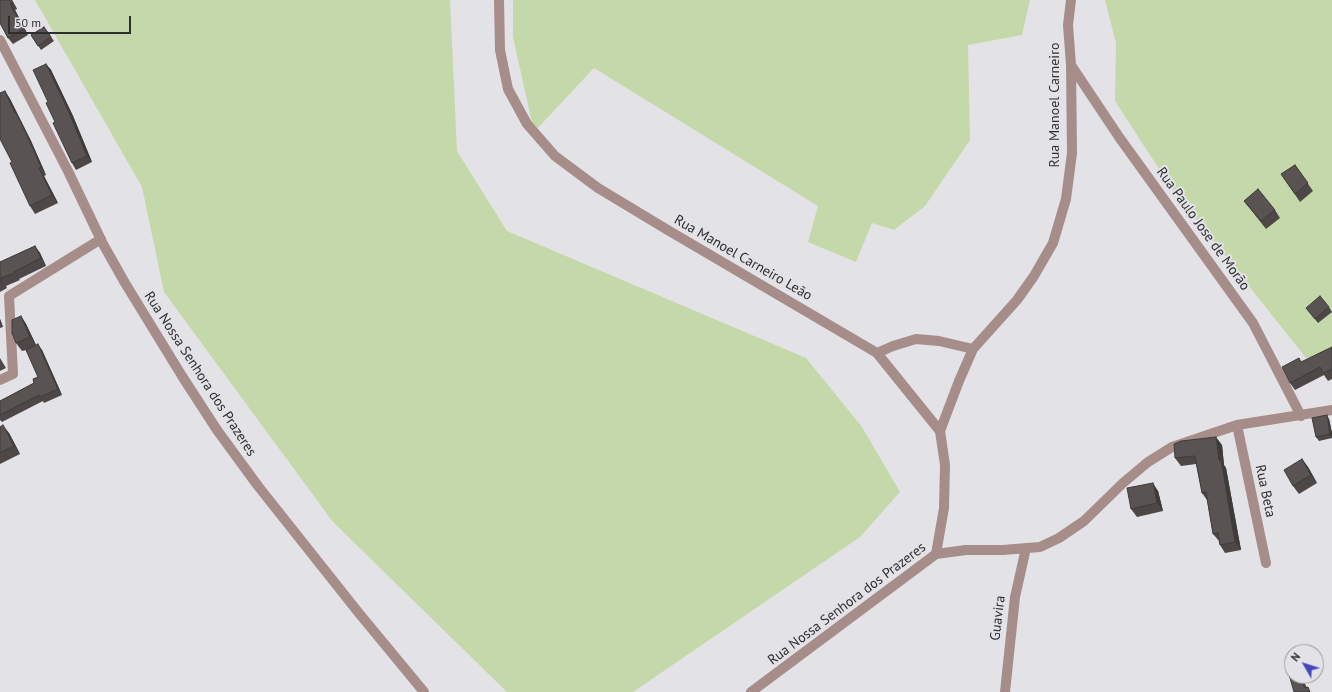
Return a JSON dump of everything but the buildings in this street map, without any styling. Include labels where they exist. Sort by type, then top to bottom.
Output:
[{"type":"street","name":"Rua Manoel Carneiro Leão","points":[[498,0],[500,50],[508,89],[527,124],[555,156],[604,192],[877,353],[940,431]]},
{"type":"street","name":"Rua Manoel Carneiro","points":[[940,431],[973,349],[1017,300],[1034,276],[1053,243],[1066,198],[1072,153],[1071,65],[1068,25],[1071,0]]},
{"type":"street","name":"Rua Nossa Senhora dos Prazeres","points":[[0,40],[68,171],[101,239],[129,290],[217,430],[258,486],[424,692]]},
{"type":"street","name":"Rua Paulo Jose de Morão","points":[[1071,65],[1119,137],[1253,323],[1301,416]]},
{"type":"street","points":[[0,380],[13,374],[9,296],[101,239]]},
{"type":"street","points":[[877,353],[892,346],[916,339],[939,341],[973,349]]},
{"type":"street","name":"Rua Nossa Senhora dos Prazeres","points":[[751,692],[936,554],[966,550],[1003,550],[1040,547],[1059,538],[1084,520],[1123,483],[1148,462],[1172,446],[1237,425],[1332,410]]},
{"type":"street","name":"Rua Beta","points":[[1237,425],[1266,563]]},
{"type":"street","points":[[936,554],[944,508],[944,465],[940,431]]},
{"type":"street","name":"Guavira","points":[[1005,692],[1015,597],[1026,548]]},
{"type":"green space","points":[[35,0],[450,0],[457,151],[507,231],[806,358],[862,427],[900,492],[860,537],[633,692],[507,692],[333,522],[164,292],[142,187]]},
{"type":"green space","points":[[513,0],[1030,0],[1022,35],[968,45],[970,140],[925,206],[894,230],[872,223],[856,262],[808,242],[818,206],[594,68],[534,132],[513,37]]},
{"type":"green space","points":[[1105,0],[1332,0],[1332,351],[1306,358],[1172,189],[1115,101],[1116,43]]}]
